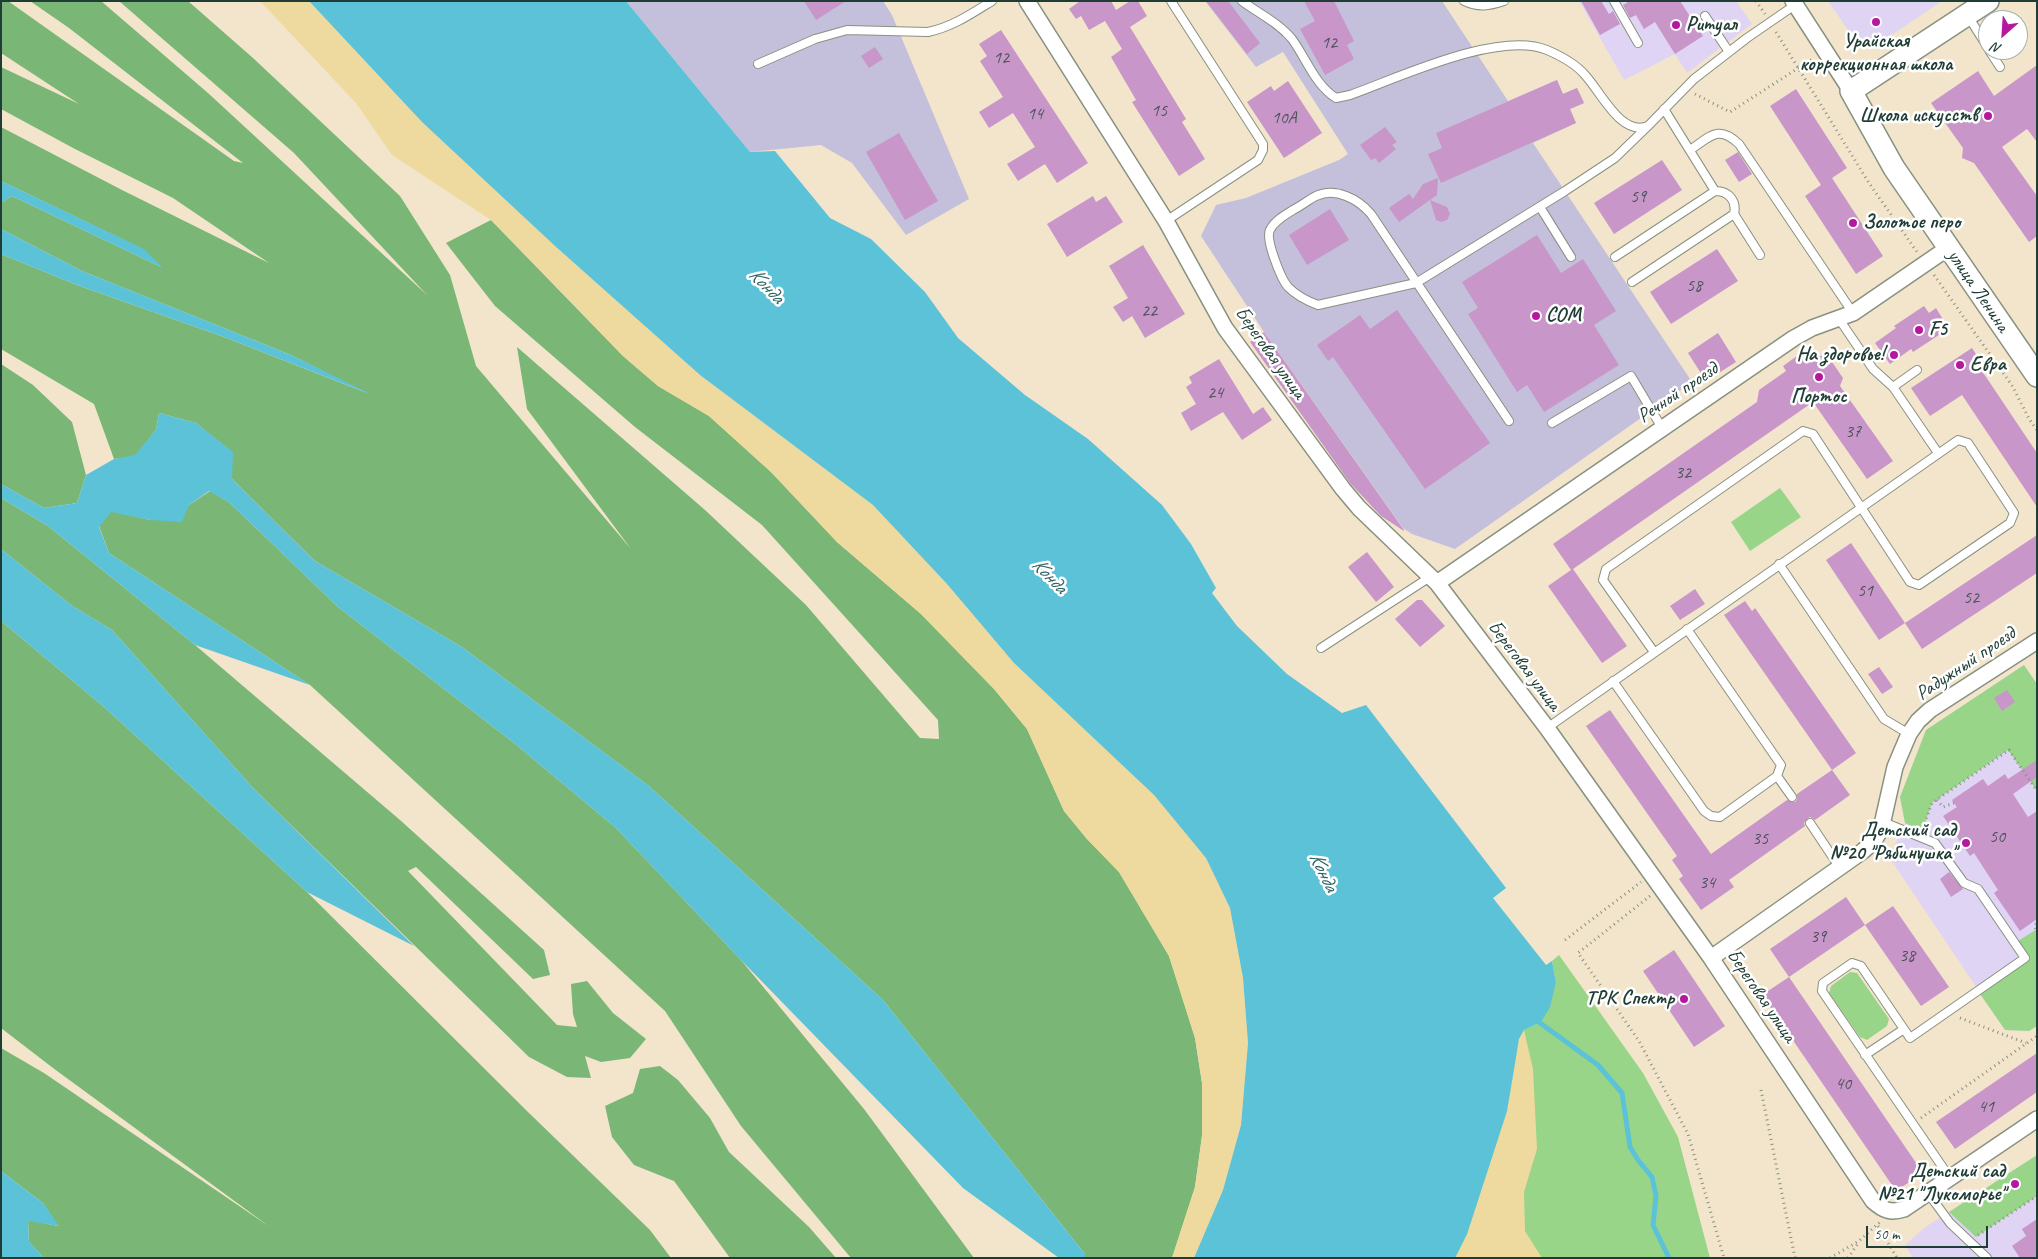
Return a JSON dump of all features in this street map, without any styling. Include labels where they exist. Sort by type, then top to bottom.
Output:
[{"type":"main road","points":[[1851,91],[1988,1]]},
{"type":"main road","name":"улица Ленина","points":[[1851,91],[1894,168],[2037,376]]},
{"type":"street","name":"Береговая улица","points":[[1027,1],[1166,221],[1226,328],[1359,508],[1433,580],[1547,728],[1711,958],[1874,1201],[1887,1211]]},
{"type":"street","name":"улица Ленина","points":[[1794,2],[1851,91]]},
{"type":"street","name":"Речной проезд","points":[[1433,580],[1794,338],[1812,328],[1846,316],[1948,248]]},
{"type":"street","name":"Радужный проезд","points":[[1711,958],[1840,868],[1874,841],[1883,822],[1896,767],[1908,734],[1918,721],[1930,710],[2037,641]]},
{"type":"street","points":[[1887,1211],[1904,1210],[2037,1119]]},
{"type":"lane","points":[[758,64],[815,39],[847,30],[928,32],[942,29],[992,1]]},
{"type":"lane","points":[[1166,221],[1258,160],[1263,150],[1263,144],[1171,1]]},
{"type":"lane","points":[[1242,1],[1284,31],[1326,91],[1336,98],[1350,95],[1451,58],[1498,46],[1519,45],[1545,49],[1567,59],[1585,74],[1622,121],[1634,128],[1640,129],[1648,126]]},
{"type":"lane","points":[[1464,1],[1475,6],[1488,6],[1504,1]]},
{"type":"lane","points":[[1614,1],[1638,43]]},
{"type":"lane","points":[[1509,421],[1416,283],[1371,214],[1360,203],[1343,195],[1326,193],[1317,196],[1278,220],[1271,227],[1268,234],[1282,277],[1288,286],[1307,301],[1318,305],[1416,283],[1540,207],[1615,158],[1684,88],[1794,2]]},
{"type":"lane","points":[[1967,15],[1978,32]]},
{"type":"lane","points":[[1705,16],[1729,52]]},
{"type":"lane","points":[[1996,60],[2000,67]]},
{"type":"lane","points":[[1664,109],[1715,191]]},
{"type":"lane","points":[[1690,150],[1712,135],[1723,133],[1739,144],[1846,316],[1873,370],[1893,387],[1938,453]]},
{"type":"lane","points":[[1615,257],[1715,191],[1726,192],[1733,199],[1735,204],[1734,214],[1760,255]]},
{"type":"lane","points":[[1540,207],[1571,257]]},
{"type":"lane","points":[[1632,282],[1734,214]]},
{"type":"lane","points":[[1893,387],[1917,370]]},
{"type":"lane","points":[[1552,423],[1631,376],[1662,428]]},
{"type":"lane","points":[[1547,728],[1860,507],[1958,440],[1968,443],[2014,514],[2010,523],[1920,585],[1910,582],[1860,507],[1813,434],[1803,431],[1606,569],[1603,580],[1654,652]]},
{"type":"lane","points":[[1779,564],[1884,719],[1908,734]]},
{"type":"lane","points":[[1321,648],[1433,580]]},
{"type":"lane","points":[[1614,681],[1704,811],[1711,816],[1720,817],[1777,776],[1781,765],[1687,629]]},
{"type":"lane","points":[[1777,776],[1792,797]]},
{"type":"lane","points":[[1883,822],[1935,843],[1964,883],[1978,889],[2025,958],[1910,1038],[1861,966],[1852,963],[1823,983],[1822,991],[1950,1178]]},
{"type":"lane","points":[[1810,823],[1840,868]]},
{"type":"lane","points":[[1866,1055],[1904,1029]]},
{"type":"lane","points":[[1928,1193],[1950,1223],[1987,1258]]},
{"type":"path","points":[[1756,1],[1799,67],[1869,183],[2013,387],[2029,419],[2037,430]]},
{"type":"path","points":[[1684,88],[1730,112],[1825,52]]},
{"type":"path","points":[[1920,836],[1932,803],[2008,750],[2037,791]]},
{"type":"path","points":[[1937,800],[1943,807],[1954,804]]},
{"type":"path","points":[[1565,940],[1651,874]]},
{"type":"path","points":[[1661,888],[1578,953],[1639,1041],[1688,1134],[1724,1258]]},
{"type":"path","points":[[2036,924],[2034,926],[2037,931]]},
{"type":"path","points":[[1951,1010],[1956,1016],[2027,1043]]},
{"type":"path","points":[[1913,1124],[2037,1036]]},
{"type":"path","points":[[1761,1090],[1795,1258]]},
{"type":"path","points":[[1970,1242],[2037,1196]]},
{"type":"path","points":[[1830,1258],[1859,1241],[1878,1226],[1887,1211]]},
{"type":"path","points":[[1878,1226],[1897,1258]]},
{"type":"path","points":[[1848,1258],[1859,1241]]},
{"type":"shaded area","points":[[626,1],[883,1],[892,15],[969,199],[906,235],[852,163],[821,145],[750,152]]},
{"type":"shaded area","points":[[1205,1],[1442,1],[1508,101],[1557,80],[1563,94],[1577,88],[1584,103],[1570,109],[1576,123],[1533,143],[1692,382],[1455,549],[1412,534],[1403,528],[1264,332],[1201,236],[1216,205],[1246,198],[1339,160],[1348,154],[1283,52],[1256,67]]},
{"type":"shaded area","points":[[1579,1],[1736,1],[1752,24],[1687,73],[1675,54],[1624,80]]},
{"type":"shaded area","name":"Урайская коррекционная школа","points":[[1828,1],[1942,1],[1874,47],[1857,43]]},
{"type":"shaded area","name":"Детский сад №20 \"Рябинушка\"","points":[[2024,665],[2037,684],[2037,1026],[2029,1031],[2005,1030],[1889,857],[1905,823],[1900,797],[1926,730]]},
{"type":"shaded area","name":"Детский сад №21 \"Лукоморье\"","points":[[2037,1155],[2037,1258],[1913,1258],[1905,1245],[1924,1228]]},
{"type":"green space","points":[[1,1],[8,1],[234,161],[243,163],[69,28],[30,1],[101,1],[208,93],[427,295],[294,153],[119,1],[188,1],[253,58],[400,196],[450,275],[476,366],[631,549],[527,409],[517,347],[705,510],[806,605],[920,738],[939,739],[938,720],[762,525],[635,427],[495,306],[446,243],[491,220],[623,356],[658,386],[709,416],[771,472],[837,542],[921,614],[994,689],[1027,729],[1064,811],[1087,839],[1119,872],[1169,956],[1195,1038],[1202,1083],[1202,1136],[1195,1187],[1172,1258],[1085,1258],[1085,1254],[883,1000],[649,786],[462,647],[315,561],[232,479],[232,452],[196,423],[159,413],[156,430],[135,456],[114,459],[94,404],[1,349],[1,254],[77,285],[224,337],[367,393],[291,355],[82,271],[1,229],[1,203],[12,196],[161,267],[143,249],[1,181],[1,127],[269,263],[173,198],[75,149],[1,109],[1,67],[79,104],[1,53]]},
{"type":"green space","points":[[1,364],[33,385],[72,422],[86,475],[77,503],[44,508],[1,484]]},
{"type":"green space","points":[[1780,488],[1801,517],[1750,551],[1731,522]]},
{"type":"green space","points":[[210,491],[230,503],[338,607],[514,743],[616,828],[741,960],[864,1109],[974,1258],[851,1258],[741,1126],[665,1011],[310,685],[109,553],[99,526],[111,511],[150,520],[189,505]]},
{"type":"green space","points":[[1,498],[48,526],[195,645],[400,820],[544,950],[550,975],[533,979],[416,867],[408,871],[557,1025],[577,1027],[573,1014],[571,984],[587,981],[613,1013],[646,1039],[630,1058],[601,1062],[585,1056],[591,1078],[567,1077],[529,1057],[254,789],[112,630],[71,605],[1,549]]},
{"type":"green space","points":[[1,621],[104,707],[307,892],[529,1113],[650,1230],[671,1258],[44,1258],[29,1242],[28,1220],[58,1226],[43,1203],[1,1171],[1,1048],[44,1073],[270,1227],[1,1028]]},
{"type":"green space","points":[[2024,665],[2037,684],[2037,791],[2008,750],[1932,803],[1922,831],[1905,823],[1900,797],[1926,730]]},
{"type":"green space","points":[[2037,929],[2037,1026],[2029,1031],[2005,1030],[1978,991],[2025,959],[2015,943]]},
{"type":"green space","points":[[1559,955],[1643,1073],[1678,1137],[1710,1258],[1455,1258],[1507,1111],[1516,1055],[1524,1030],[1541,1022],[1556,982],[1552,961]]},
{"type":"green space","points":[[1850,972],[1857,973],[1889,1019],[1887,1026],[1867,1040],[1860,1037],[1829,993],[1831,986]]},
{"type":"green space","points":[[660,1066],[678,1080],[710,1118],[729,1152],[809,1227],[836,1258],[730,1258],[674,1181],[634,1165],[612,1137],[605,1106],[633,1093],[640,1069]]},
{"type":"green space","points":[[2037,1155],[2037,1196],[1976,1237],[1949,1212]]},
{"type":"sand","points":[[260,1],[309,1],[422,122],[555,246],[700,375],[873,505],[947,584],[1014,663],[1154,795],[1206,858],[1230,908],[1243,978],[1248,1043],[1241,1125],[1223,1190],[1194,1258],[1172,1258],[1195,1187],[1202,1136],[1202,1083],[1195,1038],[1169,956],[1119,872],[1087,839],[1064,811],[1027,729],[994,689],[921,614],[837,542],[771,472],[709,416],[658,386],[623,356],[491,220],[392,155],[356,103]]},
{"type":"sand","points":[[1524,1030],[1533,1069],[1537,1149],[1524,1192],[1525,1231],[1542,1258],[1455,1258],[1467,1234],[1507,1111],[1519,1039]]},
{"type":"water","name":"Конда","points":[[309,1],[626,1],[750,152],[775,151],[830,218],[871,239],[925,292],[958,338],[1025,395],[1088,439],[1162,505],[1191,544],[1216,588],[1212,593],[1237,626],[1287,674],[1342,713],[1366,705],[1506,888],[1493,898],[1546,965],[1552,961],[1556,982],[1550,1007],[1541,1022],[1524,1030],[1519,1039],[1507,1111],[1467,1234],[1455,1258],[1194,1258],[1223,1190],[1241,1125],[1248,1043],[1243,978],[1230,908],[1206,858],[1154,795],[1014,663],[947,584],[873,505],[700,375],[555,246],[422,122]]},
{"type":"water","points":[[1,181],[144,249],[163,268],[12,196],[1,203]]},
{"type":"water","points":[[1,229],[82,271],[291,355],[375,396],[224,337],[77,285],[1,254]]},
{"type":"water","points":[[159,413],[196,423],[233,452],[232,479],[315,561],[462,647],[649,786],[883,1000],[1085,1254],[1085,1258],[1059,1258],[963,1188],[741,960],[616,828],[514,743],[338,607],[230,503],[209,491],[189,505],[182,522],[150,520],[111,512],[99,527],[109,553],[310,685],[195,645],[48,526],[1,498],[1,484],[44,508],[77,503],[86,475],[114,459],[135,455],[156,430]]},
{"type":"water","points":[[1,549],[71,605],[112,630],[254,789],[414,946],[307,892],[104,707],[1,621]]},
{"type":"water","points":[[1,1171],[43,1203],[59,1226],[28,1221],[29,1242],[44,1258],[1,1258]]},
{"type":"building","points":[[804,1],[846,1],[816,20]]},
{"type":"building","points":[[1080,1],[1111,1],[1116,10],[1130,1],[1138,1],[1147,16],[1130,27],[1186,119],[1182,122],[1205,159],[1179,176],[1132,102],[1136,100],[1111,57],[1122,49],[1105,21],[1089,30],[1081,16],[1076,19],[1069,9]]},
{"type":"building","points":[[1206,1],[1228,1],[1260,43],[1247,54]]},
{"type":"building","points":[[1304,1],[1334,1],[1354,41],[1347,45],[1354,59],[1325,75],[1300,29],[1315,21]]},
{"type":"building","points":[[1581,1],[1601,1],[1609,14],[1613,11],[1620,24],[1600,35]]},
{"type":"building","name":"Ритуал","points":[[1627,1],[1680,1],[1703,36],[1675,54],[1655,22],[1644,29],[1636,15],[1630,18],[1623,5]]},
{"type":"building","points":[[1001,30],[1088,163],[1057,183],[1045,164],[1018,181],[1007,164],[1035,147],[1013,113],[989,128],[979,112],[1003,97],[980,61],[987,56],[979,44]]},
{"type":"building","points":[[875,47],[883,59],[869,68],[861,56]]},
{"type":"building","name":"Школа искусств","points":[[2037,65],[2037,142],[2027,129],[2002,147],[2037,196],[2037,236],[2029,242],[1974,163],[1962,158],[1963,148],[1931,103],[1978,71],[1994,96]]},
{"type":"building","points":[[1557,80],[1563,94],[1577,88],[1584,103],[1570,109],[1576,123],[1441,183],[1428,154],[1442,148],[1436,133]]},
{"type":"building","points":[[1288,81],[1322,133],[1284,158],[1247,102],[1271,86],[1274,91]]},
{"type":"building","points":[[1796,89],[1847,168],[1832,178],[1883,256],[1856,274],[1805,196],[1821,185],[1770,106]]},
{"type":"building","points":[[1385,127],[1397,142],[1392,145],[1396,149],[1379,163],[1375,158],[1371,160],[1360,145]]},
{"type":"building","points":[[899,133],[938,201],[905,220],[866,152]]},
{"type":"building","points":[[1738,152],[1752,174],[1739,182],[1725,160]]},
{"type":"building","points":[[1662,160],[1682,190],[1614,234],[1594,203]]},
{"type":"building","points":[[1438,178],[1437,195],[1399,222],[1389,208],[1409,194],[1413,199],[1423,184]]},
{"type":"building","points":[[1093,196],[1096,202],[1106,196],[1123,222],[1067,257],[1047,224]]},
{"type":"building","points":[[1430,200],[1447,207],[1450,214],[1447,220],[1441,222],[1436,220]]},
{"type":"building","points":[[1330,209],[1349,240],[1307,265],[1289,235]]},
{"type":"building","name":"СОМ","points":[[1537,235],[1561,273],[1583,259],[1616,311],[1594,325],[1619,365],[1544,412],[1527,385],[1517,392],[1468,314],[1478,308],[1462,282]]},
{"type":"building","points":[[1143,245],[1185,314],[1145,338],[1132,316],[1123,322],[1113,307],[1128,298],[1109,266]]},
{"type":"building","points":[[1717,249],[1738,281],[1671,324],[1650,292]]},
{"type":"building","name":"F5","points":[[1924,306],[1929,313],[1936,308],[1944,321],[1937,325],[1942,333],[1913,352],[1911,349],[1890,364],[1875,343],[1896,328],[1894,326]]},
{"type":"building","points":[[1397,310],[1490,443],[1425,489],[1333,357],[1328,361],[1317,345],[1360,315],[1370,329]]},
{"type":"building","points":[[1264,332],[1404,531],[1381,516],[1350,483],[1250,342]]},
{"type":"building","points":[[1718,333],[1736,362],[1706,381],[1688,353]]},
{"type":"building","points":[[1972,348],[1986,369],[1982,371],[2037,453],[2037,507],[1962,395],[1930,416],[1911,388]]},
{"type":"building","points":[[1797,356],[1828,356],[1843,378],[1840,386],[1893,461],[1867,479],[1813,402],[1573,569],[1627,646],[1602,663],[1548,586],[1571,570],[1553,544],[1757,402],[1759,390],[1786,371],[1783,366]]},
{"type":"building","points":[[1219,359],[1253,414],[1263,407],[1272,420],[1242,440],[1223,412],[1191,431],[1181,413],[1196,404],[1186,387],[1192,383],[1189,377]]},
{"type":"building","points":[[2037,535],[2037,573],[1922,649],[1905,623]]},
{"type":"building","points":[[1851,543],[1905,623],[1879,640],[1826,560]]},
{"type":"building","points":[[1367,552],[1394,587],[1376,602],[1348,567]]},
{"type":"building","points":[[1695,589],[1705,604],[1680,620],[1670,606]]},
{"type":"building","points":[[1417,600],[1422,600],[1445,626],[1420,647],[1395,619]]},
{"type":"building","points":[[1745,601],[1752,611],[1755,608],[1856,753],[1832,770],[1724,615]]},
{"type":"building","points":[[1879,667],[1893,687],[1882,694],[1868,674]]},
{"type":"building","points":[[2007,690],[2015,702],[2002,711],[1994,698]]},
{"type":"building","points":[[1610,710],[1711,854],[1787,800],[1795,802],[1797,794],[1832,770],[1850,795],[1815,820],[1810,817],[1807,819],[1804,823],[1805,826],[1729,880],[1734,887],[1701,910],[1679,879],[1683,876],[1672,860],[1677,856],[1586,726]]},
{"type":"building","points":[[2037,760],[2037,777],[2013,794],[2028,817],[2037,811],[2037,919],[2020,931],[1994,893],[1998,890],[1974,853],[1970,856],[1943,816],[1957,807],[1952,800],[1983,779],[1988,786],[2005,774],[2008,779]]},
{"type":"building","points":[[1949,872],[1963,889],[1951,897],[1940,879]]},
{"type":"building","points":[[1846,897],[1865,925],[1789,977],[1770,949]]},
{"type":"building","points":[[1893,906],[1949,987],[1921,1006],[1865,925]]},
{"type":"building","name":"ТРК Спектр","points":[[1674,950],[1725,1026],[1694,1047],[1643,971]]},
{"type":"building","points":[[1789,977],[1923,1173],[1896,1191],[1762,995]]},
{"type":"building","points":[[2037,1053],[2037,1092],[1955,1149],[1936,1122]]},
{"type":"building","points":[[2037,1219],[2037,1258],[2020,1258],[2012,1246],[2026,1236],[2022,1229]]},
{"type":"waterway","points":[[1536,1020],[1598,1065],[1622,1093],[1630,1147],[1652,1177],[1656,1196],[1653,1225],[1669,1258]]},
{"type":"place","name":"Урайская коррекционная школа","points":[[1876,22]]},
{"type":"place","name":"Ритуал","points":[[1676,25]]},
{"type":"place","name":"Школа искусств","points":[[1988,116]]},
{"type":"place","name":"Золотое перо","points":[[1853,223]]},
{"type":"place","name":"СОМ","points":[[1536,316]]},
{"type":"place","name":"F5","points":[[1919,330]]},
{"type":"place","name":"На здоровье!","points":[[1894,355]]},
{"type":"place","name":"Евра","points":[[1960,365]]},
{"type":"place","name":"Портос","points":[[1819,377]]},
{"type":"place","name":"Детский сад №20 \"Рябинушка\"","points":[[1966,843]]},
{"type":"place","name":"ТРК Спектр","points":[[1684,999]]},
{"type":"place","name":"Детский сад №21 \"Лукоморье\"","points":[[2015,1184]]}]
